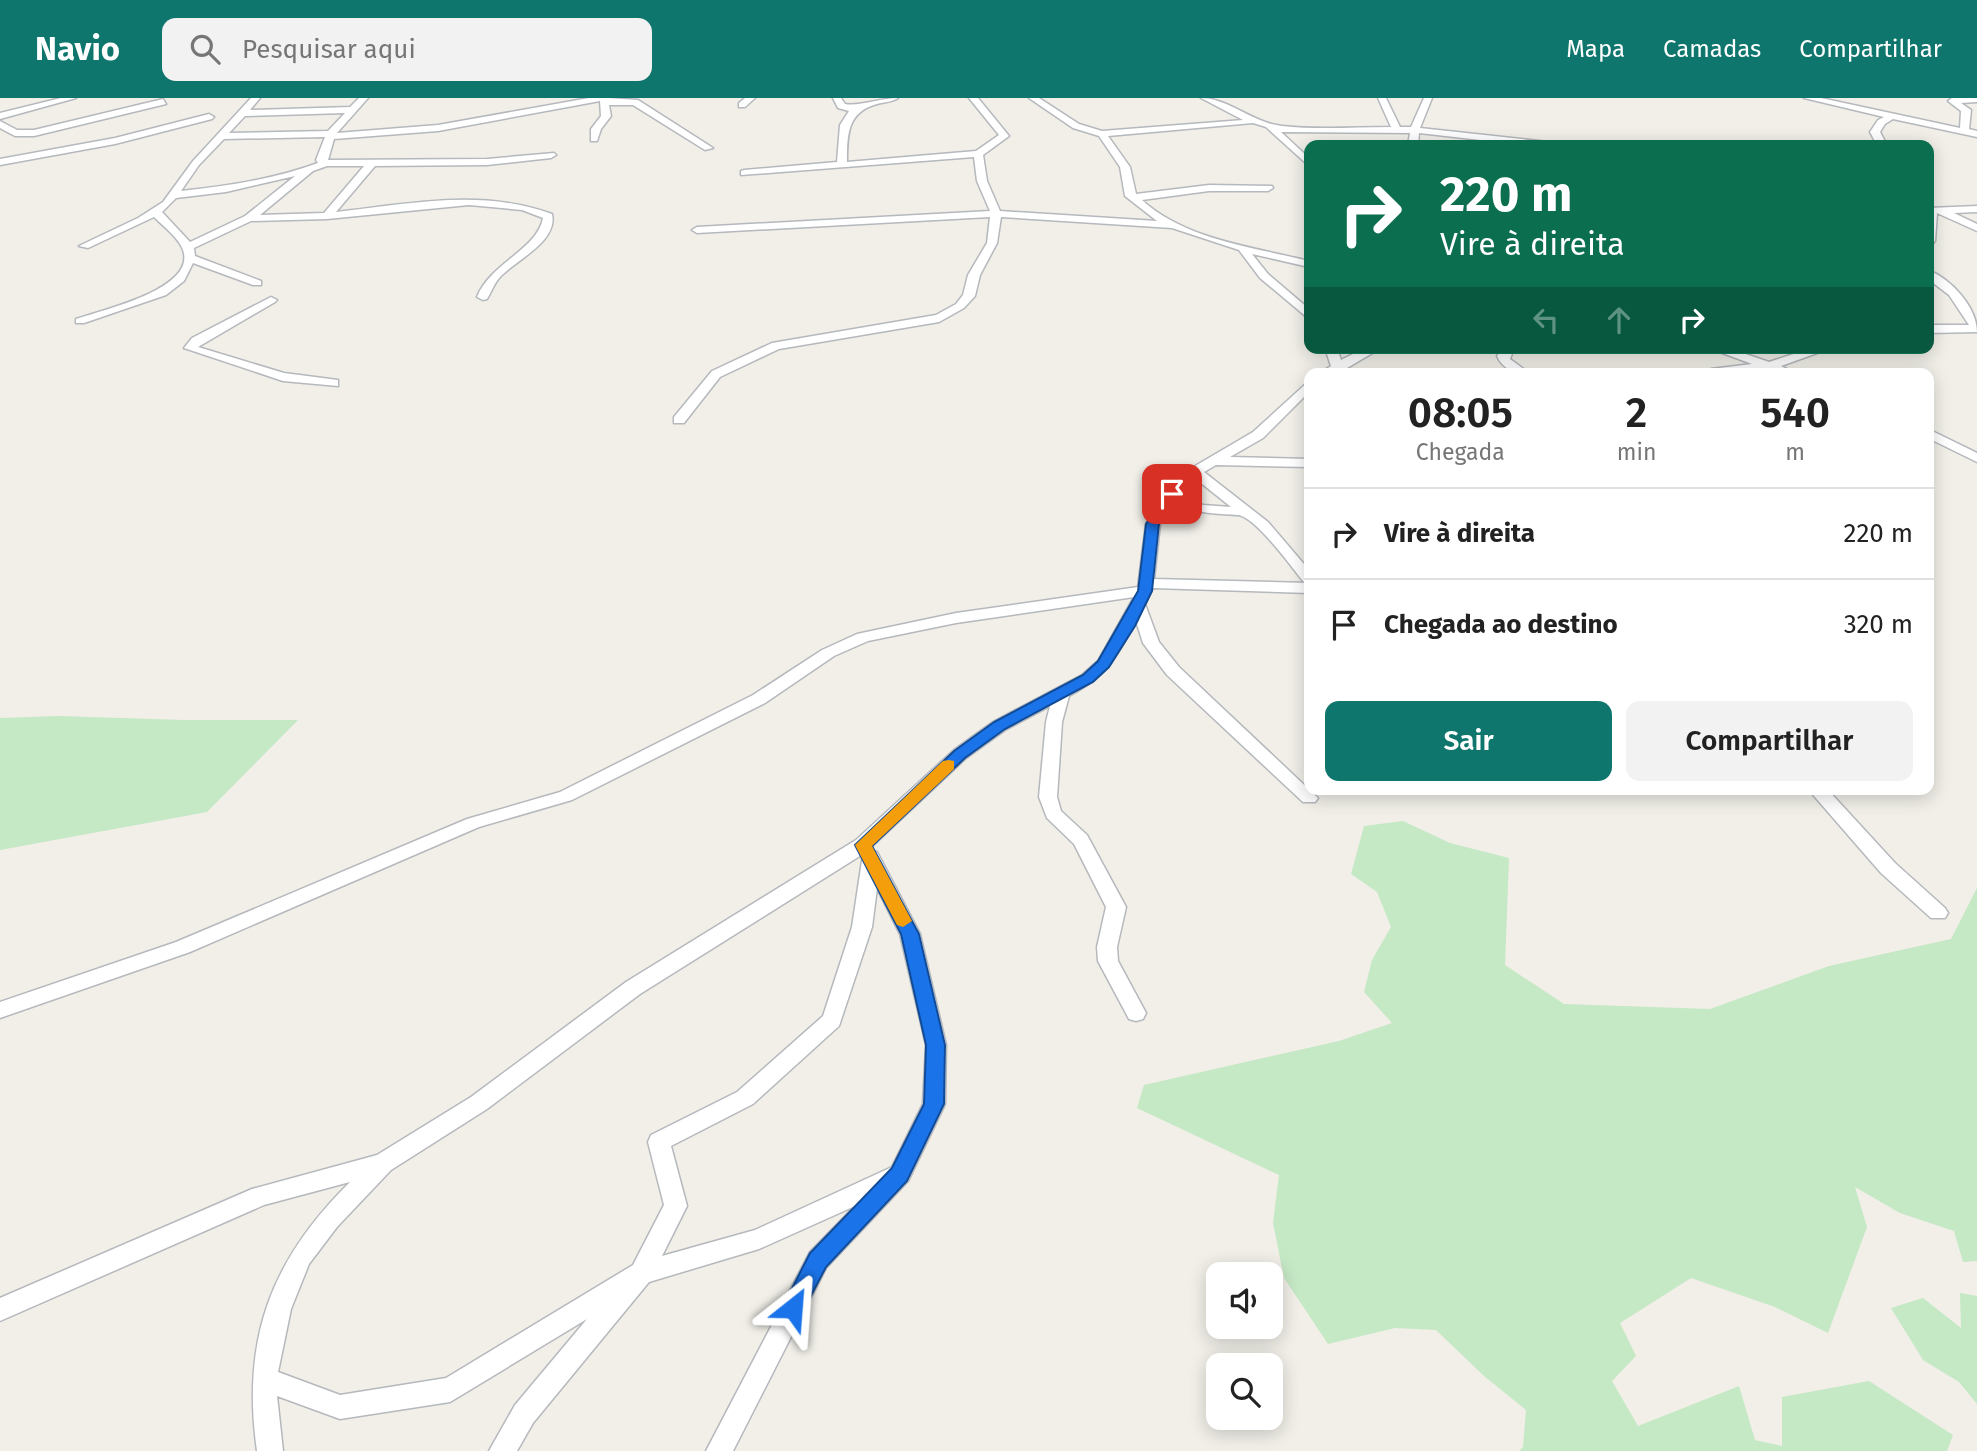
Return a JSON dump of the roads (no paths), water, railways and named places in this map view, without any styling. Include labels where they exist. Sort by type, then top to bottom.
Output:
[{"type":"street","points":[[0,116],[72,98]]},
{"type":"street","points":[[84,246],[156,212],[176,195],[196,163],[256,98]]},
{"type":"street","points":[[326,163],[321,160],[330,135],[350,110],[364,98]]},
{"type":"street","points":[[221,136],[330,135],[438,128],[604,98],[606,116],[596,129],[594,139]]},
{"type":"street","points":[[742,105],[751,98]]},
{"type":"street","points":[[837,98],[841,106],[853,109],[894,98]]},
{"type":"street","points":[[744,173],[978,154],[1004,136],[973,98]]},
{"type":"street","points":[[1033,98],[1076,126],[1102,134],[1254,121]]},
{"type":"street","points":[[1205,98],[1254,121],[1289,130],[1414,130],[1503,140]]},
{"type":"street","points":[[1382,98],[1397,130]]},
{"type":"street","points":[[1413,140],[1414,130],[1428,98]]},
{"type":"street","points":[[1808,98],[1977,134]]},
{"type":"street","points":[[1875,98],[1880,113]]},
{"type":"street","points":[[1964,131],[1966,110],[1952,101],[1977,99]]},
{"type":"street","points":[[0,124],[15,133],[34,133],[159,100],[175,111],[209,117]]},
{"type":"street","points":[[606,102],[635,102],[708,148]]},
{"type":"street","points":[[842,165],[842,128],[853,109]]},
{"type":"street","points":[[0,162],[103,144],[209,117],[350,110]]},
{"type":"street","points":[[1879,140],[1875,132],[1881,122],[1892,116]]},
{"type":"street","points":[[1269,126],[1304,158]]},
{"type":"street","points":[[1102,134],[1125,167],[1132,198],[1160,218],[1241,246],[1304,263]]},
{"type":"street","points":[[679,420],[709,379],[762,351],[776,346],[939,318],[953,311],[968,296],[974,275],[992,243],[996,214],[982,181],[978,154]]},
{"type":"street","points":[[176,195],[226,189],[326,163],[500,162],[551,155]]},
{"type":"street","points":[[327,216],[372,163]]},
{"type":"street","points":[[80,321],[162,293],[180,279],[189,252],[249,218],[310,169]]},
{"type":"street","points":[[1132,198],[1209,188],[1268,188]]},
{"type":"street","points":[[249,218],[327,216],[484,204],[517,206],[548,216],[546,227],[538,238],[492,277],[485,287],[483,297]]},
{"type":"street","points":[[1934,206],[1977,228]]},
{"type":"street","points":[[1934,211],[1977,209]]},
{"type":"street","points":[[156,212],[189,252],[257,283]]},
{"type":"street","points":[[697,230],[996,214],[1176,225]]},
{"type":"street","points":[[1241,246],[1270,282],[1304,311]]},
{"type":"street","points":[[1934,278],[1953,293],[1977,328]]},
{"type":"street","points":[[271,300],[196,341],[190,348],[283,377],[334,383]]},
{"type":"street","points":[[1934,329],[1977,328]]},
{"type":"street","points":[[1335,368],[1362,354]]},
{"type":"street","points":[[1504,354],[1504,360],[1516,368]]},
{"type":"street","points":[[1733,354],[1775,368]]},
{"type":"street","points":[[1753,368],[1770,366],[1807,354]]},
{"type":"street","points":[[1304,390],[1258,435],[1195,472],[1172,494],[1153,524],[1143,593],[1151,643],[1172,671],[1304,793]]},
{"type":"street","points":[[1934,435],[1977,444]]},
{"type":"street","points":[[1934,436],[1977,458]]},
{"type":"street","points":[[1214,461],[1304,463]]},
{"type":"street","points":[[1195,472],[1244,510],[1287,550],[1304,572]]},
{"type":"street","points":[[1172,494],[1184,503],[1209,512],[1244,510]]},
{"type":"street","points":[[0,1010],[183,947],[473,823],[566,796],[759,699],[828,653],[863,637],[957,618],[1143,593],[1304,588]]},
{"type":"street","points":[[270,1451],[263,1407],[265,1380],[283,1302],[301,1256],[383,1163],[479,1103],[634,988],[867,852],[960,754],[999,726],[1088,679],[1104,664],[1143,593]]},
{"type":"street","points":[[1061,694],[1054,722],[1048,797],[1051,809],[1081,840],[1116,907],[1107,947],[1108,961],[1136,1013]]},
{"type":"street","points":[[1306,795],[1309,798]]},
{"type":"street","points":[[1822,795],[1888,868],[1938,913]]},
{"type":"street","points":[[719,1451],[818,1260],[900,1174],[934,1104],[936,1045],[910,934],[867,852]]},
{"type":"street","points":[[502,1451],[524,1414],[640,1273],[676,1206],[659,1142],[745,1098],[832,1020],[862,927],[867,852]]},
{"type":"street","points":[[0,1310],[260,1196],[383,1163]]},
{"type":"street","points":[[265,1380],[340,1407],[450,1390],[640,1273],[759,1239],[900,1174]]}]
